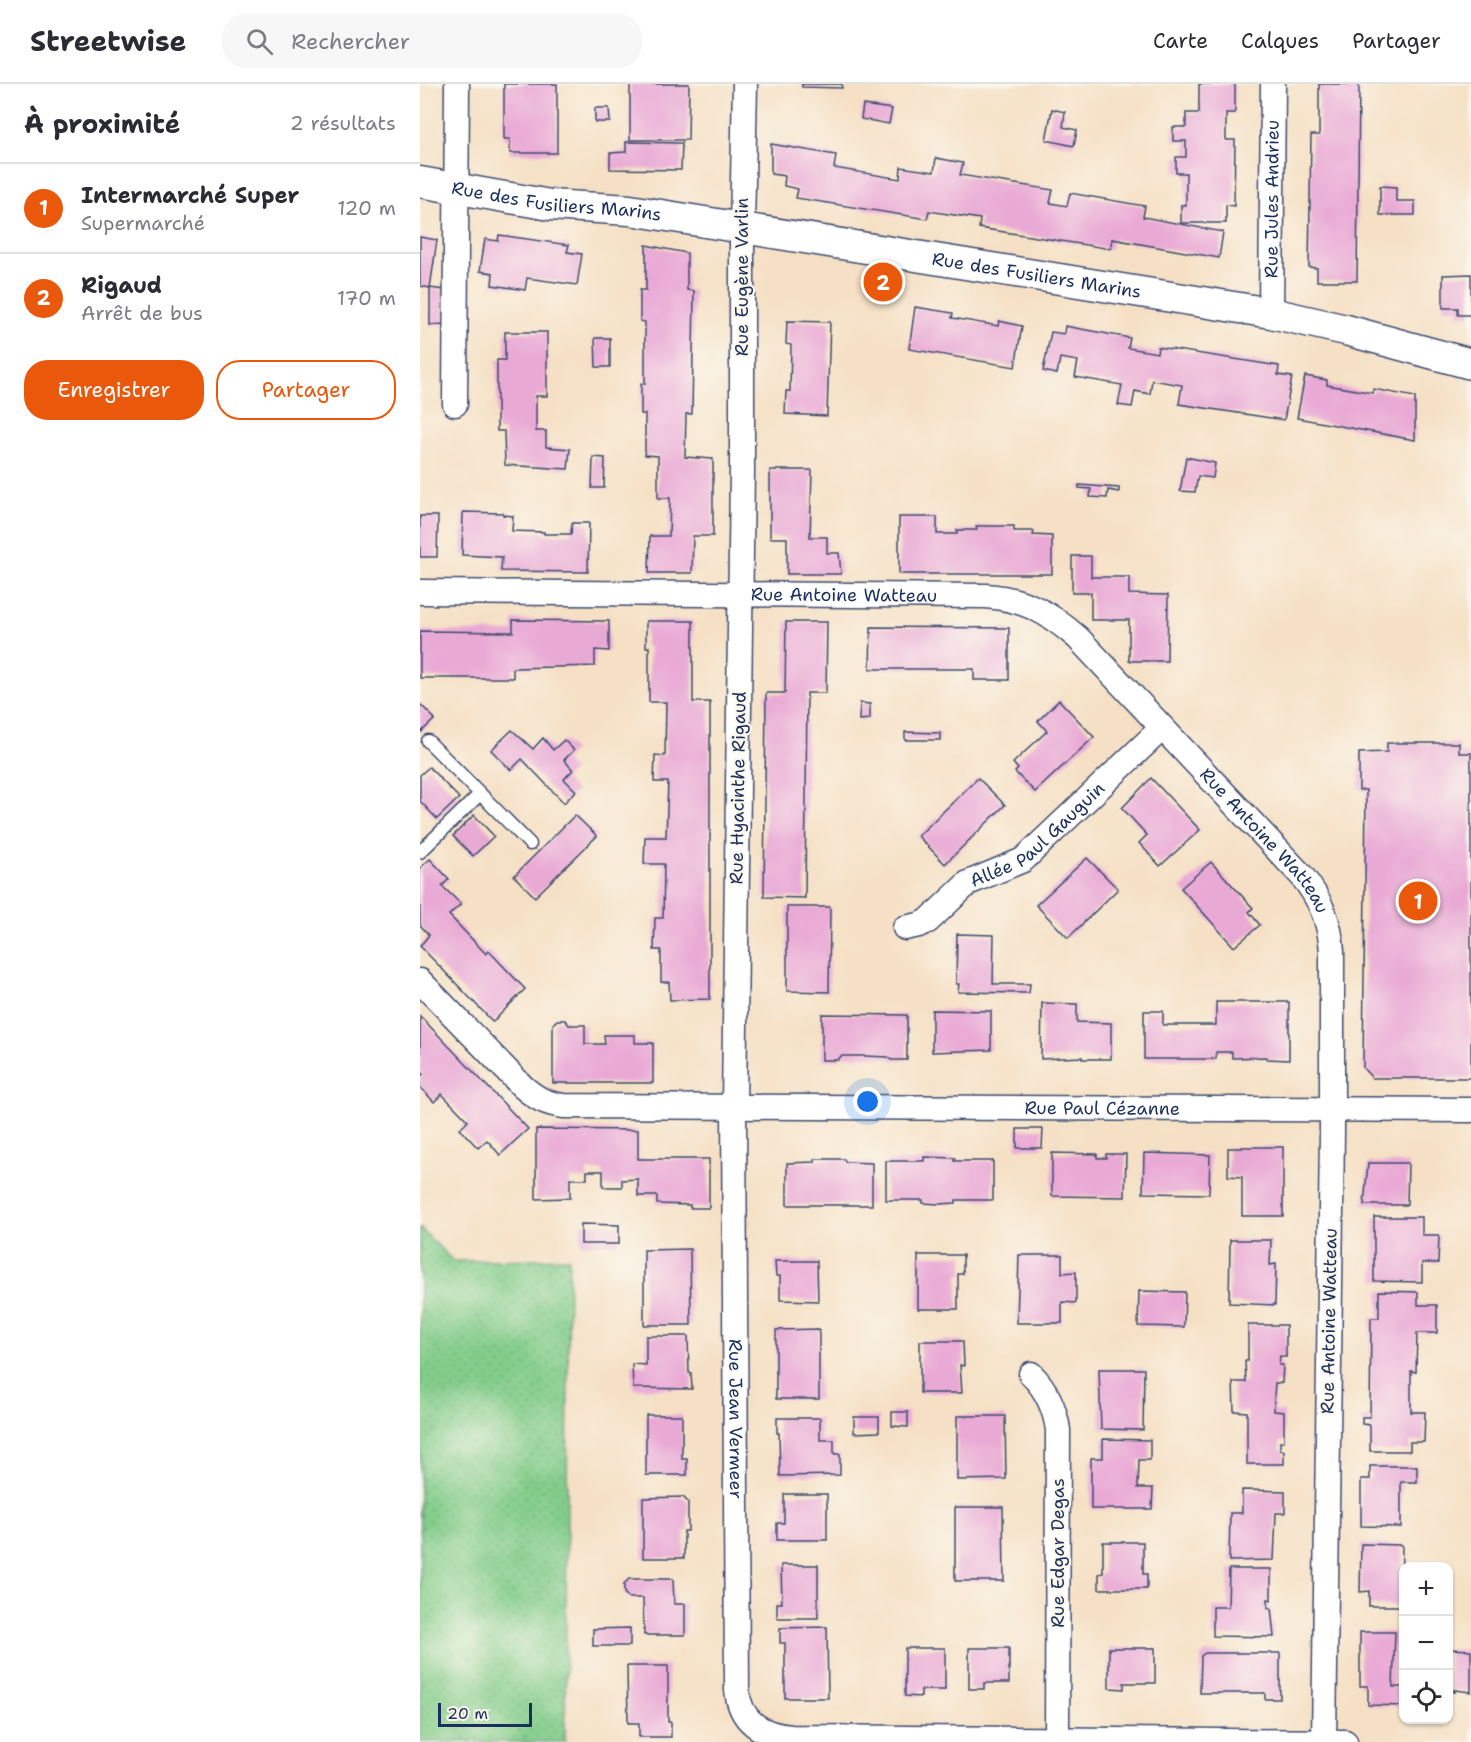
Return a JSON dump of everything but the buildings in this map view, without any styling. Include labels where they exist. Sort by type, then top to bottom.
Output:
[{"type":"street","points":[[455,404],[457,84]]},
{"type":"street","name":"Rue Eugène Varlin","points":[[742,470],[742,228],[745,84]]},
{"type":"street","name":"Rue Jules Andrieu","points":[[1271,313],[1273,84]]},
{"type":"street","name":"Rue des Fusiliers Marins","points":[[420,182],[550,205],[630,210],[1271,313],[1346,330],[1471,364]]},
{"type":"street","name":"Rue Hyacinthe Rigaud","points":[[734,1106],[742,470]]},
{"type":"street","name":"Rue Antoine Watteau","points":[[420,592],[986,596],[1014,600],[1042,610],[1078,638],[1316,893],[1330,930],[1332,951],[1324,1742]]},
{"type":"street","name":"Allée Paul Gauguin","points":[[905,928],[928,921],[968,883],[1023,860],[1162,728]]},
{"type":"street","name":"Rue Paul Cézanne","points":[[420,981],[523,1088],[542,1101],[564,1106],[1471,1110]]},
{"type":"street","name":"Rue Jean Vermeer","points":[[734,1106],[737,1690],[742,1710],[755,1727],[774,1735],[792,1737],[1057,1740]]},
{"type":"street","name":"Rue Edgar Degas","points":[[1031,1374],[1048,1396],[1058,1430],[1057,1740]]},
{"type":"street","points":[[1057,1740],[1345,1742]]},
{"type":"lane","points":[[428,741],[530,844]]},
{"type":"lane","points":[[420,852],[480,794]]},
{"type":"green space","points":[[420,1228],[453,1261],[569,1258],[565,1742],[420,1742]]},
{"type":"place","name":"Rigaud","points":[[883,282]]},
{"type":"place","name":"Intermarché Super","points":[[1418,901]]}]
